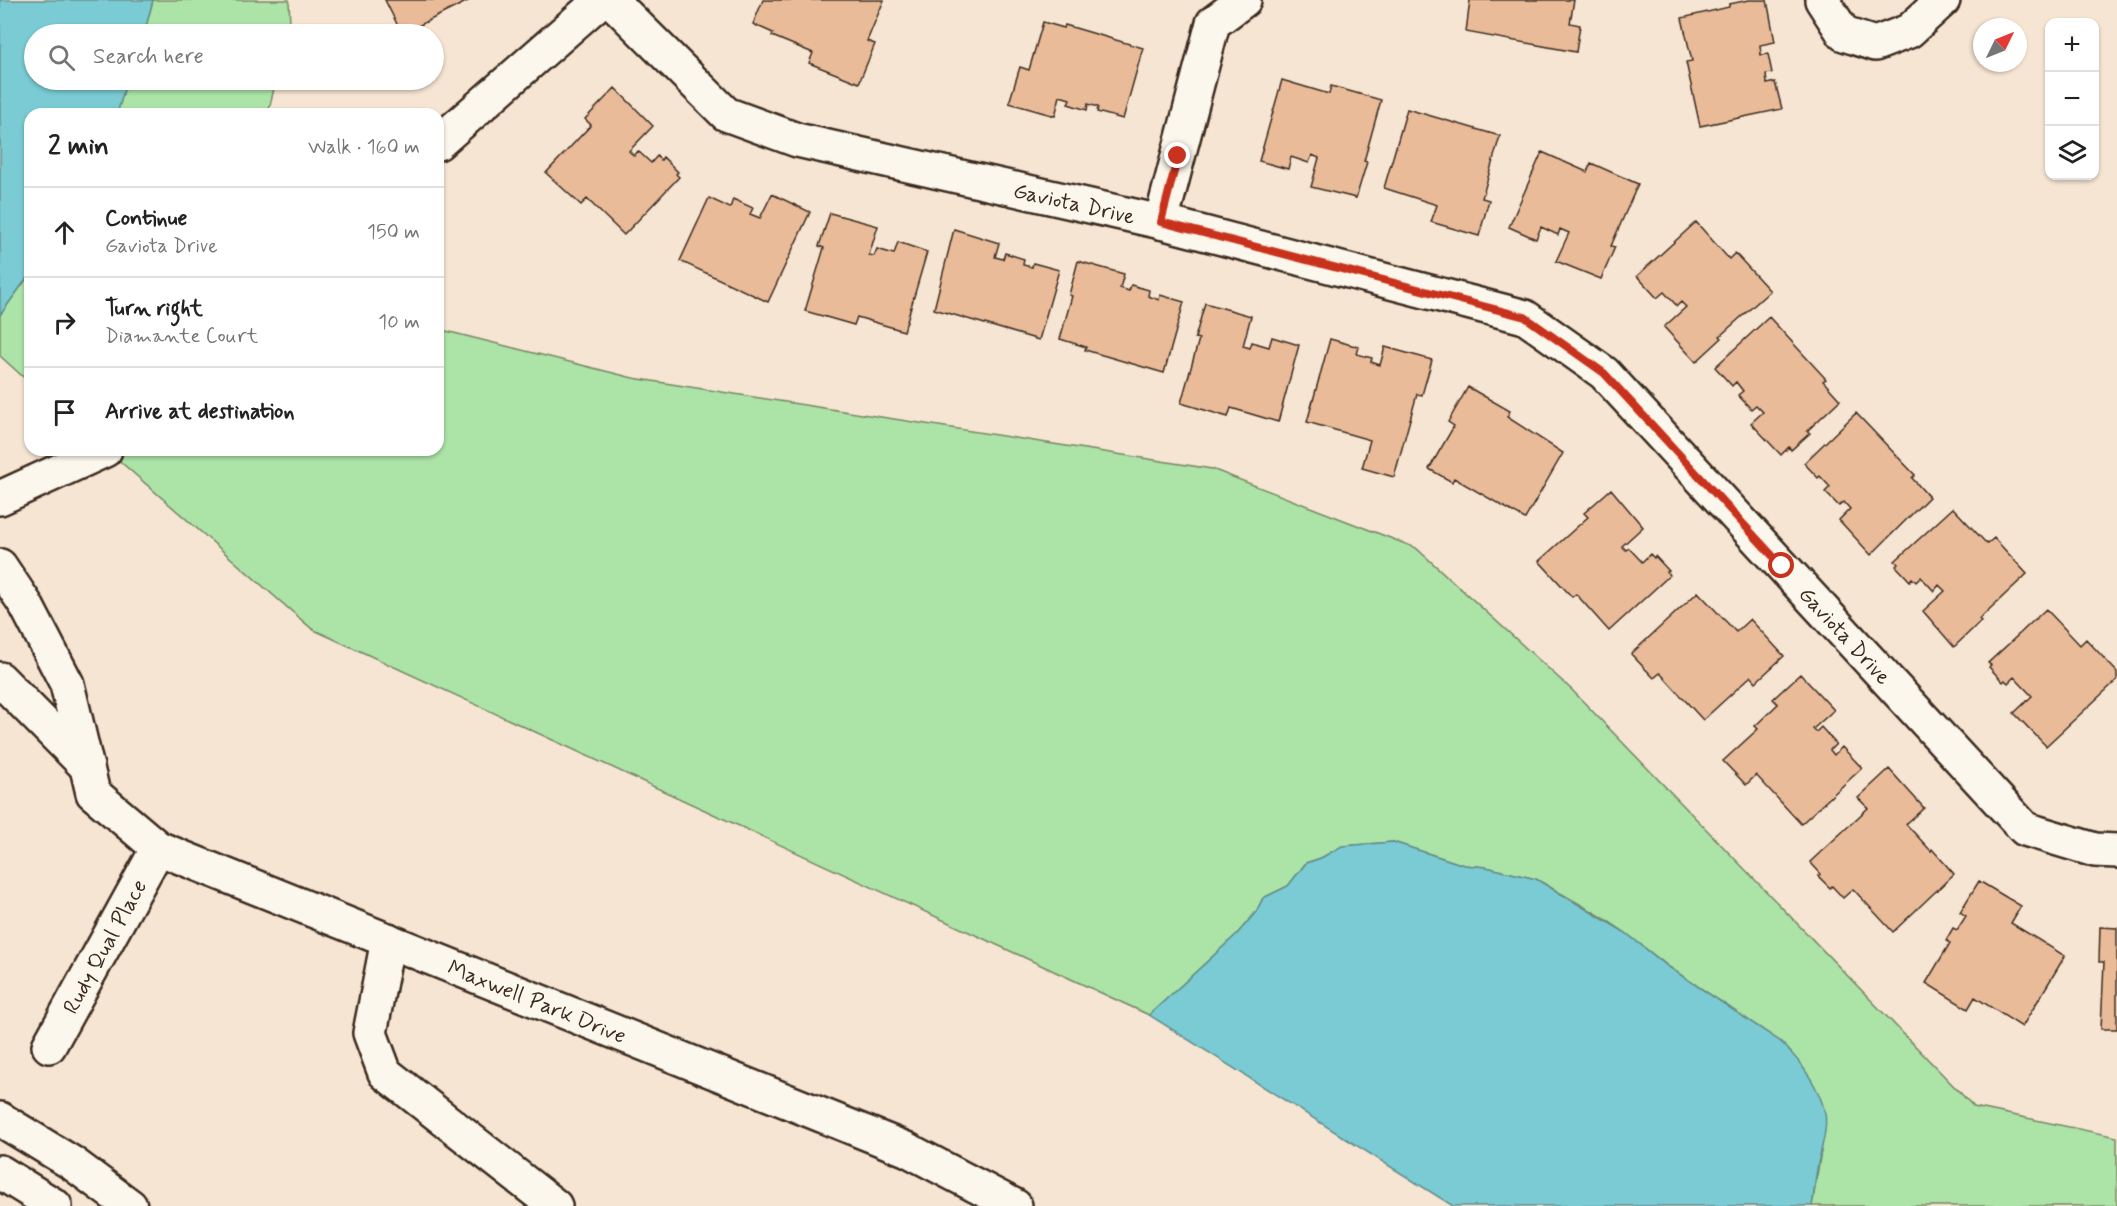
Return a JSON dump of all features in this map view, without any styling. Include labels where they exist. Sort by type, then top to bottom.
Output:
[{"type":"street","points":[[444,138],[601,0]]},
{"type":"street","name":"Gaviota Drive","points":[[611,0],[726,114],[797,140],[1161,222],[1525,317],[1604,373],[2025,829],[2095,850],[2117,851]]},
{"type":"street","points":[[1161,222],[1213,23],[1244,0]]},
{"type":"street","points":[[1822,0],[1844,34],[1875,44],[1909,31],[1943,0]]},
{"type":"street","points":[[0,498],[92,456]]},
{"type":"street","name":"Maxwell Park Drive","points":[[0,566],[26,605],[67,684],[93,793],[158,848],[906,1149],[1015,1206]]},
{"type":"street","name":"Maxwell Park Drive","points":[[0,679],[87,767]]},
{"type":"street","name":"Rudy Qual Place","points":[[50,1046],[158,848]]},
{"type":"street","points":[[388,940],[370,1033],[385,1072],[555,1206]]},
{"type":"street","points":[[0,1119],[72,1163],[130,1206]]},
{"type":"street","points":[[0,1172],[55,1206]]},
{"type":"green space","points":[[153,0],[289,0],[290,24],[147,24]]},
{"type":"green space","points":[[124,90],[274,90],[269,108],[119,108]]},
{"type":"green space","points":[[24,282],[24,378],[0,356],[0,315]]},
{"type":"green space","points":[[444,331],[633,378],[1212,469],[1416,548],[1572,690],[1974,1107],[2117,1137],[2117,1206],[1812,1206],[1825,1127],[1825,1114],[1781,1042],[1668,966],[1602,917],[1536,879],[1486,867],[1464,865],[1393,842],[1343,846],[1306,863],[1288,886],[1263,898],[1256,912],[1237,934],[1149,1015],[312,629],[114,456],[444,456]]},
{"type":"water","points":[[0,0],[153,0],[147,24],[24,24],[24,90],[124,90],[119,108],[24,108],[24,282],[0,315]]},
{"type":"water","points":[[1393,842],[1464,865],[1486,867],[1536,879],[1626,933],[1667,966],[1781,1042],[1808,1074],[1825,1113],[1825,1134],[1812,1206],[1453,1206],[1149,1015],[1237,934],[1256,912],[1263,898],[1288,886],[1306,863],[1321,858],[1342,846]]},
{"type":"building","points":[[385,0],[470,0],[422,24],[397,24]]},
{"type":"building","points":[[763,0],[884,0],[867,41],[875,44],[859,83],[809,63],[813,53],[772,36],[773,33],[753,24]]},
{"type":"building","points":[[1470,0],[1574,0],[1570,23],[1580,25],[1576,52],[1466,32]]},
{"type":"building","points":[[1749,0],[1767,0],[1775,42],[1760,45],[1761,55],[1768,54],[1772,73],[1766,74],[1767,84],[1775,82],[1782,109],[1700,126],[1686,62],[1692,61],[1682,18]]},
{"type":"building","points":[[1043,22],[1064,28],[1065,25],[1143,48],[1123,119],[1097,112],[1098,107],[1088,104],[1087,110],[1068,104],[1070,99],[1060,96],[1055,116],[1009,103],[1020,67],[1029,70]]},
{"type":"building","points":[[1282,80],[1329,94],[1331,86],[1381,100],[1356,198],[1311,187],[1319,158],[1312,155],[1309,163],[1291,157],[1288,169],[1259,161]]},
{"type":"building","points":[[615,88],[653,126],[629,151],[634,156],[638,151],[651,163],[657,156],[661,160],[663,157],[678,172],[676,174],[679,177],[624,235],[587,199],[581,205],[546,173],[591,125],[585,119]]},
{"type":"building","points":[[1407,109],[1500,136],[1482,198],[1489,200],[1479,236],[1431,222],[1437,205],[1384,188]]},
{"type":"building","points":[[1542,152],[1587,172],[1591,163],[1638,184],[1611,246],[1615,247],[1601,279],[1556,261],[1569,233],[1560,229],[1558,235],[1541,227],[1536,239],[1509,227]]},
{"type":"building","points":[[772,194],[810,212],[768,302],[680,261],[709,198],[730,208],[733,199],[753,208],[750,214],[760,218]]},
{"type":"building","points":[[830,213],[878,226],[869,255],[874,256],[877,249],[894,254],[898,242],[927,252],[904,331],[857,317],[854,325],[805,311],[824,248],[819,246]]},
{"type":"building","points":[[1696,222],[1729,259],[1735,253],[1770,291],[1720,336],[1722,338],[1696,362],[1664,327],[1686,307],[1681,302],[1677,306],[1664,292],[1657,298],[1637,276]]},
{"type":"building","points":[[954,229],[999,243],[995,257],[1003,259],[1005,253],[1024,259],[1023,265],[1032,267],[1033,263],[1059,270],[1039,340],[934,309]]},
{"type":"building","points":[[1078,261],[1124,274],[1120,288],[1129,291],[1131,285],[1149,290],[1148,296],[1159,300],[1160,295],[1184,302],[1164,373],[1085,350],[1086,347],[1060,339],[1072,296],[1069,295]]},
{"type":"building","points":[[1205,303],[1251,316],[1243,346],[1250,348],[1252,342],[1269,347],[1272,337],[1299,345],[1278,422],[1231,408],[1228,417],[1181,403],[1199,339],[1195,338]]},
{"type":"building","points":[[1769,317],[1826,379],[1823,381],[1840,400],[1807,431],[1810,433],[1791,450],[1789,447],[1781,455],[1751,423],[1763,412],[1756,405],[1751,409],[1738,395],[1743,391],[1736,382],[1732,386],[1715,367]]},
{"type":"building","points":[[1330,339],[1359,347],[1357,354],[1372,358],[1371,362],[1380,365],[1385,347],[1432,360],[1422,395],[1417,394],[1394,477],[1362,468],[1370,440],[1307,422]]},
{"type":"building","points":[[1468,387],[1510,411],[1507,417],[1563,453],[1525,519],[1454,478],[1452,482],[1429,469],[1454,426],[1448,422]]},
{"type":"building","points":[[1856,413],[1915,475],[1912,478],[1929,497],[1871,555],[1839,520],[1850,509],[1844,502],[1839,506],[1825,492],[1830,487],[1804,463]]},
{"type":"building","points":[[1611,489],[1643,527],[1622,546],[1626,550],[1629,548],[1642,562],[1650,554],[1654,558],[1655,556],[1670,575],[1609,631],[1576,594],[1572,597],[1539,561],[1588,517],[1584,513]]},
{"type":"building","points":[[1953,508],[1987,544],[1994,538],[2027,574],[1979,619],[1981,621],[1954,647],[1923,611],[1945,591],[1939,585],[1934,591],[1921,577],[1916,582],[1912,578],[1910,581],[1896,566],[1898,564],[1895,561]]},
{"type":"building","points":[[1698,592],[1736,632],[1750,619],[1784,656],[1756,682],[1751,676],[1703,720],[1660,673],[1654,678],[1631,654]]},
{"type":"building","points":[[2046,609],[2080,645],[2086,639],[2117,672],[2117,680],[2046,746],[2014,713],[2032,696],[2014,677],[2008,683],[2005,680],[2003,682],[1988,663]]},
{"type":"building","points":[[1800,674],[1834,710],[1813,729],[1816,732],[1821,727],[1836,744],[1830,750],[1834,755],[1842,747],[1862,768],[1801,824],[1756,775],[1746,785],[1723,761],[1758,729],[1755,726],[1778,704],[1773,699]]},
{"type":"building","points":[[1889,769],[1924,808],[1906,824],[1954,874],[1893,932],[1853,889],[1843,898],[1818,876],[1821,874],[1810,862],[1868,808],[1858,798]]},
{"type":"building","points":[[1979,881],[2021,906],[2011,923],[2065,956],[2022,1027],[1975,997],[1968,1009],[1926,983],[1950,943],[1946,940],[1953,928],[1957,930],[1966,916],[1960,912]]},
{"type":"building","points":[[2100,927],[2117,928],[2117,1029],[2101,1029],[2104,962],[2099,962]]},
{"type":"route","points":[[1178,156],[1161,222],[1525,317],[1604,373],[1782,566]]}]
